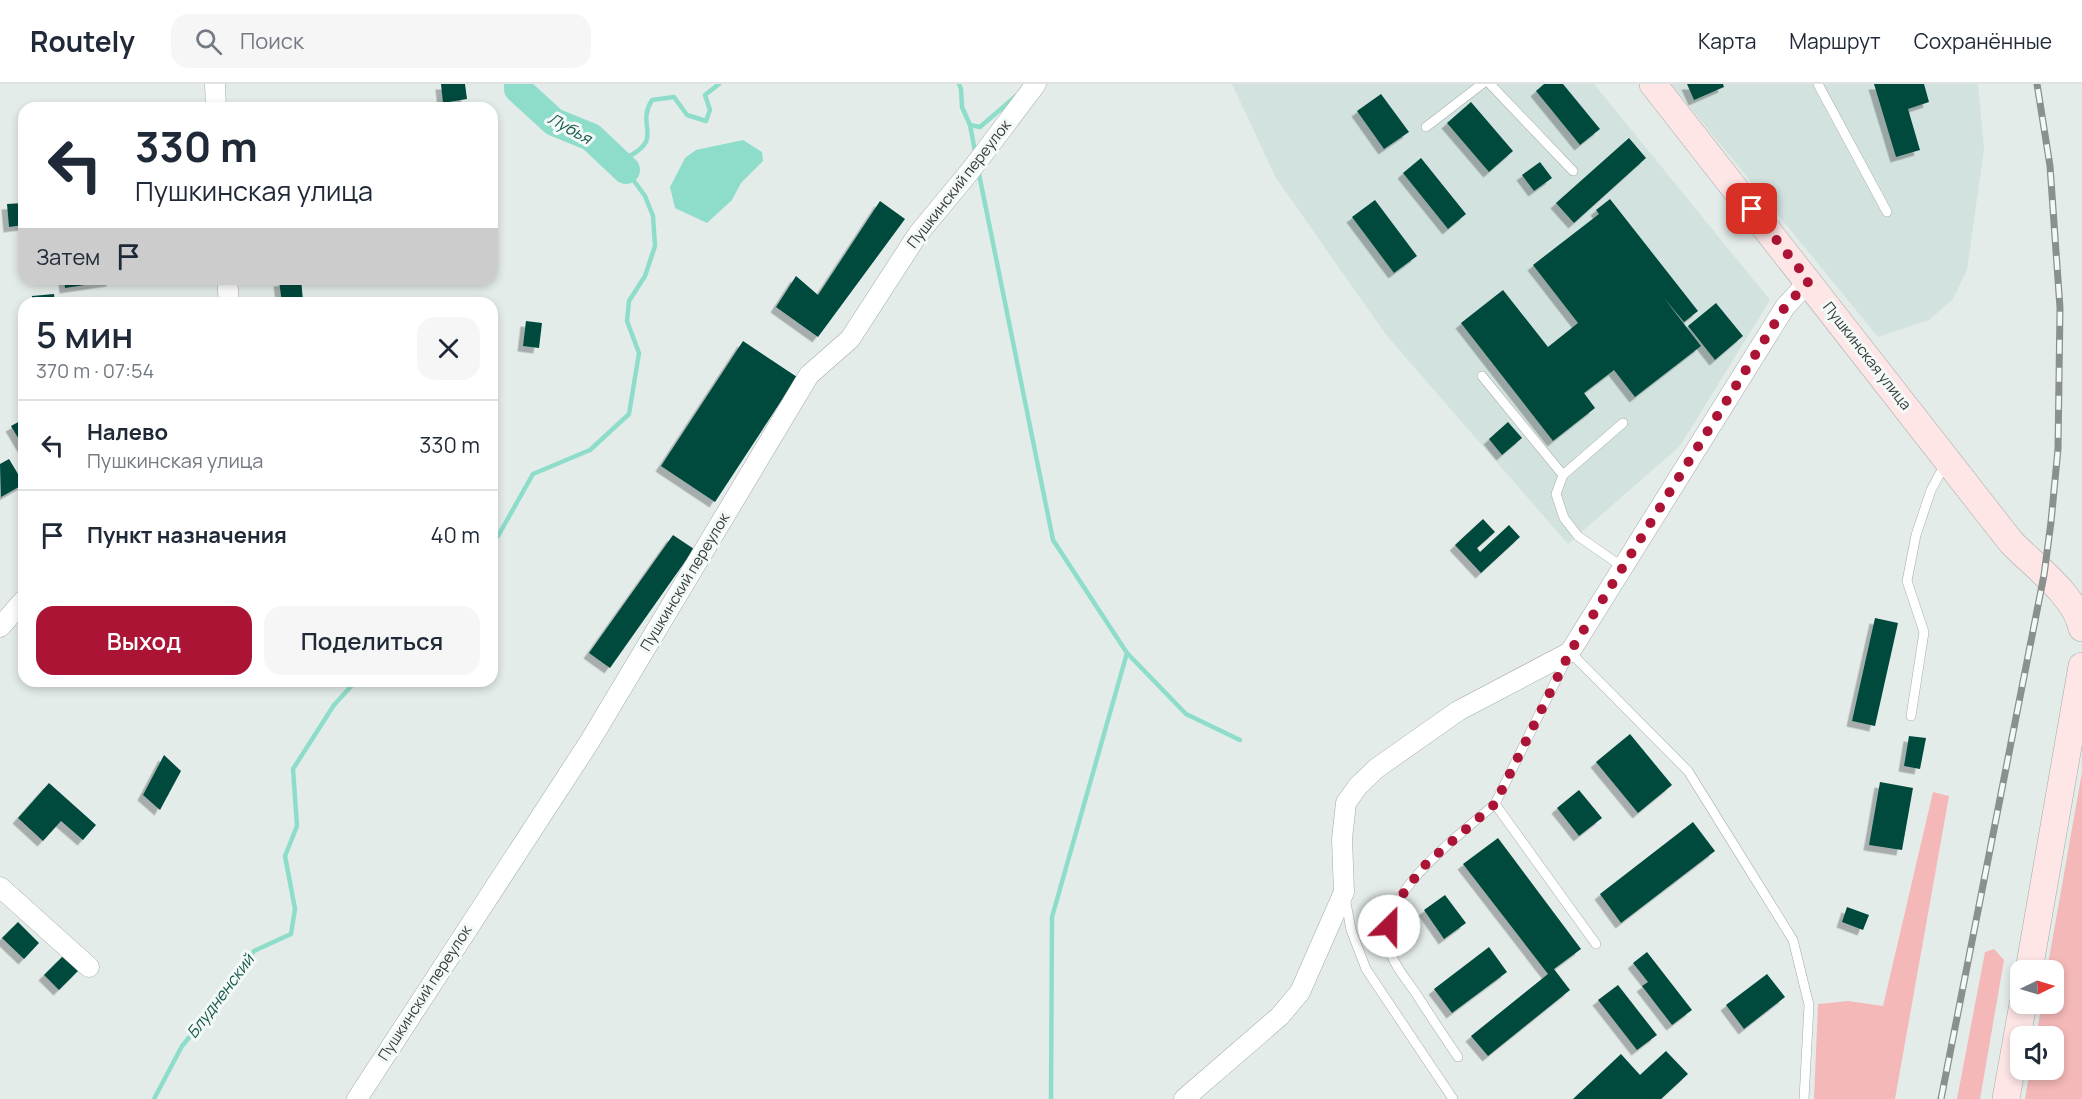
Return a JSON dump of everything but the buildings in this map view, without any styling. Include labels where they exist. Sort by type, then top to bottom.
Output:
[{"type":"street","points":[[215,84],[216,102]]},
{"type":"street","name":"Пушкинский переулок","points":[[357,1099],[590,741],[809,375],[850,339],[918,234],[971,170],[1036,84]]},
{"type":"street","name":"Пушкинская улица","points":[[1653,84],[2011,542],[2068,599],[2076,610],[2082,626]]},
{"type":"street","points":[[1184,1099],[1280,1016],[1300,992],[1344,892],[1342,839],[1346,803],[1358,786],[1377,768],[1458,711],[1570,652],[1785,307],[1809,281]]},
{"type":"street","points":[[0,627],[18,607]]},
{"type":"street","points":[[2031,960],[2082,666]]},
{"type":"street","points":[[0,886],[89,967]]},
{"type":"street","points":[[2006,1099],[2021,1014]]},
{"type":"lane","points":[[1426,127],[1482,84]]},
{"type":"lane","points":[[1490,84],[1573,171]]},
{"type":"lane","points":[[1818,84],[1887,212]]},
{"type":"lane","points":[[1482,376],[1563,475]]},
{"type":"lane","points":[[1623,423],[1563,475],[1556,494],[1564,518],[1578,536],[1624,568]]},
{"type":"lane","points":[[1911,716],[1924,632],[1907,581],[1916,536],[1931,490],[1947,460]]},
{"type":"lane","points":[[1458,1057],[1398,966],[1389,948],[1389,926],[1395,908],[1406,889],[1427,863],[1495,804],[1570,652],[1688,771],[1793,940],[1809,1005],[1804,1099]]},
{"type":"lane","points":[[1495,804],[1596,944]]},
{"type":"lane","points":[[1344,892],[1351,930],[1366,969],[1453,1099]]},
{"type":"shaded area","points":[[1232,84],[1594,84],[1770,300],[1680,446],[1568,544],[1387,336],[1276,178]]},
{"type":"shaded area","points":[[1671,84],[1978,84],[1984,149],[1967,270],[1953,299],[1929,320],[1878,337]]},
{"type":"shaded area","points":[[743,140],[762,152],[763,161],[741,183],[732,200],[707,223],[675,208],[670,187],[685,158],[696,150]]},
{"type":"shaded area","points":[[2082,772],[2082,1099],[2025,1099],[2028,1080],[2064,1080],[2064,1026],[2038,1026],[2040,1014],[2064,1014],[2064,960],[2049,960]]},
{"type":"shaded area","points":[[1933,792],[1949,796],[1895,1099],[1814,1099],[1818,1004],[1848,1001],[1883,1006]]},
{"type":"shaded area","points":[[1994,949],[2004,960],[1980,1099],[1957,1099],[1985,952]]},
{"type":"waterway","name":"Лубья","points":[[518,84],[518,89],[554,122],[591,137],[626,170]]},
{"type":"waterway","name":"Блудненский","points":[[498,536],[533,474],[590,450],[629,414],[639,353],[627,321],[629,301],[645,276],[655,246],[653,216],[645,196],[626,170],[628,157],[645,143],[648,131],[646,117],[652,100],[674,97],[687,115],[706,121],[710,110],[705,95],[719,84]]},
{"type":"waterway","points":[[959,84],[962,107],[970,125],[980,127],[1016,96]]},
{"type":"waterway","points":[[970,125],[975,151]]},
{"type":"waterway","points":[[979,174],[1053,540],[1127,653],[1052,917],[1051,1099]]},
{"type":"waterway","points":[[1127,653],[1186,714],[1240,740]]},
{"type":"waterway","name":"Блудненский","points":[[154,1099],[182,1046],[236,981],[254,951],[291,934],[295,909],[285,856],[297,826],[293,769],[334,705],[350,687]]},
{"type":"railway","points":[[1941,1099],[2044,575],[2058,449],[2060,308],[2050,166],[2037,84]]},
{"type":"route","points":[[1389,926],[1395,908],[1406,889],[1427,863],[1495,804],[1570,652],[1785,307],[1809,281],[1752,209]]}]
